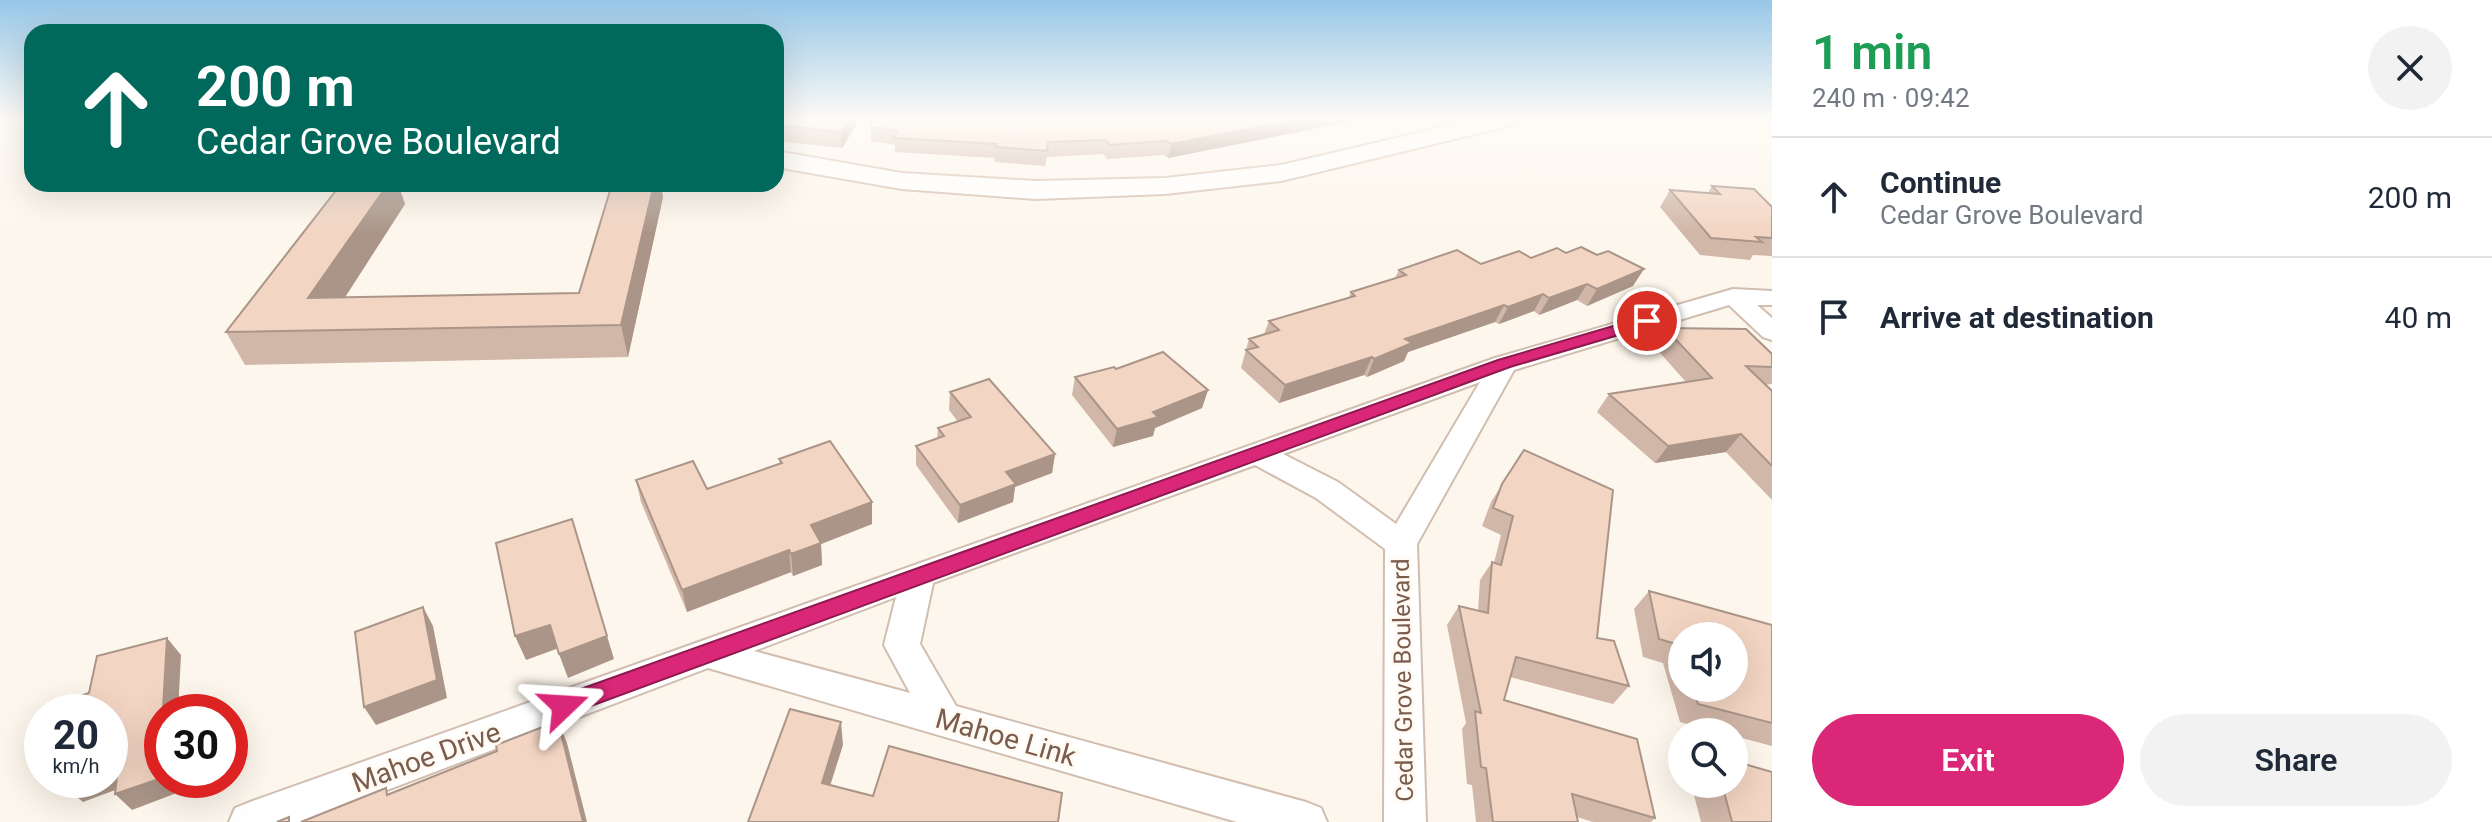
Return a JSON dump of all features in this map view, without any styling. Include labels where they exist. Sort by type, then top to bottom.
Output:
[{"type":"street","points":[[784,160],[902,181],[1036,190],[1165,186],[1281,173],[1347,156]]},
{"type":"street","points":[[1504,364],[1733,296],[1772,298]]},
{"type":"street","points":[[1733,296],[1772,332]]},
{"type":"street","name":"Mahoe Drive","points":[[250,822],[918,575],[1504,364]]},
{"type":"street","name":"Cedar Grove Boulevard","points":[[1405,822],[1401,544],[1504,364]]},
{"type":"street","points":[[1256,453],[1327,490],[1401,544]]},
{"type":"street","points":[[918,575],[902,645],[943,719]]},
{"type":"street","name":"Mahoe Link","points":[[707,653],[1306,822]]},
{"type":"building","points":[[1712,186],[1754,189],[1772,207],[1772,238],[1756,237],[1762,242],[1711,238],[1670,190],[1720,194]]},
{"type":"building","points":[[335,192],[382,192],[308,298],[579,293],[610,192],[652,192],[621,325],[226,332]]},
{"type":"building","points":[[1581,247],[1597,255],[1608,251],[1644,269],[1597,289],[1587,284],[1549,298],[1543,294],[1508,307],[1504,305],[1405,339],[1412,343],[1374,359],[1372,357],[1285,385],[1246,350],[1258,347],[1249,339],[1279,330],[1269,321],[1355,296],[1351,292],[1406,275],[1399,270],[1457,250],[1481,264],[1519,251],[1531,258],[1557,248],[1566,253]]},
{"type":"building","points":[[1665,328],[1746,329],[1772,354],[1772,367],[1746,366],[1772,391],[1772,466],[1741,434],[1668,446],[1609,394],[1712,378]]},
{"type":"building","points":[[1163,352],[1208,390],[1153,412],[1158,417],[1117,429],[1075,377],[1116,369]]},
{"type":"building","points":[[989,379],[1055,454],[1006,472],[1016,484],[960,505],[916,446],[944,436],[938,428],[971,417],[950,392]]},
{"type":"building","points":[[830,441],[872,502],[811,525],[821,543],[791,554],[789,550],[682,590],[636,480],[693,461],[707,489],[782,463],[779,459]]},
{"type":"building","points":[[1524,450],[1613,490],[1597,638],[1614,641],[1629,686],[1516,657],[1504,700],[1637,739],[1655,818],[1572,794],[1578,822],[1493,822],[1486,768],[1481,767],[1475,711],[1481,713],[1459,606],[1488,613],[1492,562],[1501,565],[1513,516],[1493,508],[1502,484]]},
{"type":"building","points":[[572,519],[607,636],[559,654],[550,625],[515,636],[496,543]]},
{"type":"building","points":[[1649,591],[1772,625],[1772,723],[1697,702],[1748,702],[1748,622],[1668,622],[1668,642],[1659,639]]},
{"type":"building","points":[[423,607],[437,680],[364,707],[355,632]]},
{"type":"building","points":[[167,638],[164,694],[144,694],[144,784],[128,790],[128,694],[86,694],[89,693],[97,656]]},
{"type":"building","points":[[790,709],[841,722],[822,783],[873,796],[889,746],[1062,793],[1058,822],[748,822]]},
{"type":"building","points":[[558,721],[583,822],[301,822],[386,788],[387,795],[497,751],[496,745]]},
{"type":"building","points":[[1748,765],[1772,772],[1772,822],[1732,822],[1726,798],[1748,798]]},
{"type":"route","points":[[564,706],[1504,364],[1647,321]]}]
